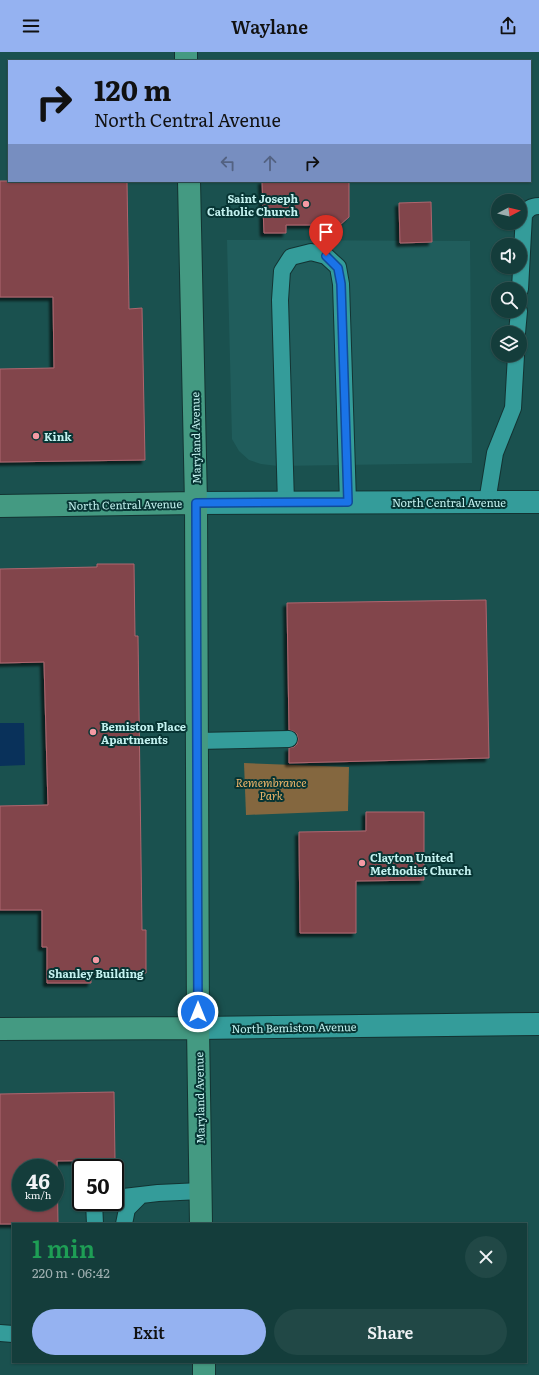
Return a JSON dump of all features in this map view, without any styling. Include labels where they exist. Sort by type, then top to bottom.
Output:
[{"type":"main road","name":"Maryland Avenue","points":[[189,182],[196,503],[198,1028],[201,1223]]},
{"type":"main road","name":"North Central Avenue","points":[[0,506],[196,503]]},
{"type":"main road","name":"North Bemiston Avenue","points":[[0,1029],[198,1028]]},
{"type":"main road","points":[[204,1363],[204,1375]]},
{"type":"street","name":"North Central Avenue","points":[[196,503],[539,502]]},
{"type":"street","name":"North Bemiston Avenue","points":[[198,1028],[539,1024]]},
{"type":"lane","points":[[520,282],[524,215],[528,209],[534,206],[539,206]]},
{"type":"lane","points":[[286,503],[280,300],[282,271],[291,257],[311,252],[326,256],[338,268],[341,284],[348,502]]},
{"type":"lane","points":[[486,502],[495,453],[513,408],[516,362]]},
{"type":"lane","points":[[197,741],[289,739]]},
{"type":"lane","points":[[124,1197],[201,1191]]},
{"type":"lane","points":[[124,1223],[127,1209],[140,1195]]},
{"type":"lane","points":[[94,1211],[95,1223]]},
{"type":"lane","points":[[0,1333],[12,1334]]},
{"type":"shaded area","points":[[227,240],[470,241],[472,463],[278,466],[261,464],[249,460],[239,451],[232,439]]},
{"type":"shaded area","points":[[0,723],[24,723],[25,765],[0,766]]},
{"type":"green space","name":"Remembrance Park","points":[[244,763],[349,767],[348,811],[246,815]]},
{"type":"building","points":[[0,181],[127,182],[129,309],[142,308],[145,460],[0,462],[0,369],[54,368],[53,297],[0,297]]},
{"type":"building","name":"Saint Joseph Catholic Church","points":[[262,182],[349,182],[349,217],[340,225],[286,225],[286,233],[264,233]]},
{"type":"building","points":[[431,202],[432,242],[400,243],[399,203]]},
{"type":"building","name":"Bemiston Place Apartments","points":[[97,564],[134,564],[135,636],[138,636],[142,930],[146,930],[146,973],[91,974],[91,983],[47,983],[47,947],[42,947],[42,910],[0,910],[0,806],[48,805],[44,662],[0,663],[0,569],[97,567]]},
{"type":"building","points":[[486,600],[489,758],[289,763],[289,748],[294,747],[297,744],[298,739],[297,734],[289,730],[287,603]]},
{"type":"building","name":"Clayton United Methodist Church","points":[[366,812],[424,812],[424,880],[356,881],[356,933],[300,933],[299,832],[366,831]]},
{"type":"building","points":[[114,1092],[115,1159],[72,1159],[72,1161],[64,1161],[64,1159],[12,1159],[12,1211],[58,1211],[58,1223],[0,1224],[0,1094]]},
{"type":"place","name":"Saint Joseph Catholic Church","points":[[306,204]]},
{"type":"place","name":"Kink","points":[[36,436]]},
{"type":"place","name":"Bemiston Place Apartments","points":[[93,732]]},
{"type":"place","name":"Clayton United Methodist Church","points":[[362,863]]},
{"type":"place","name":"Shanley Building","points":[[96,960]]},
{"type":"route","points":[[198,1012],[196,503],[348,502],[341,284],[338,268],[326,256]]}]
